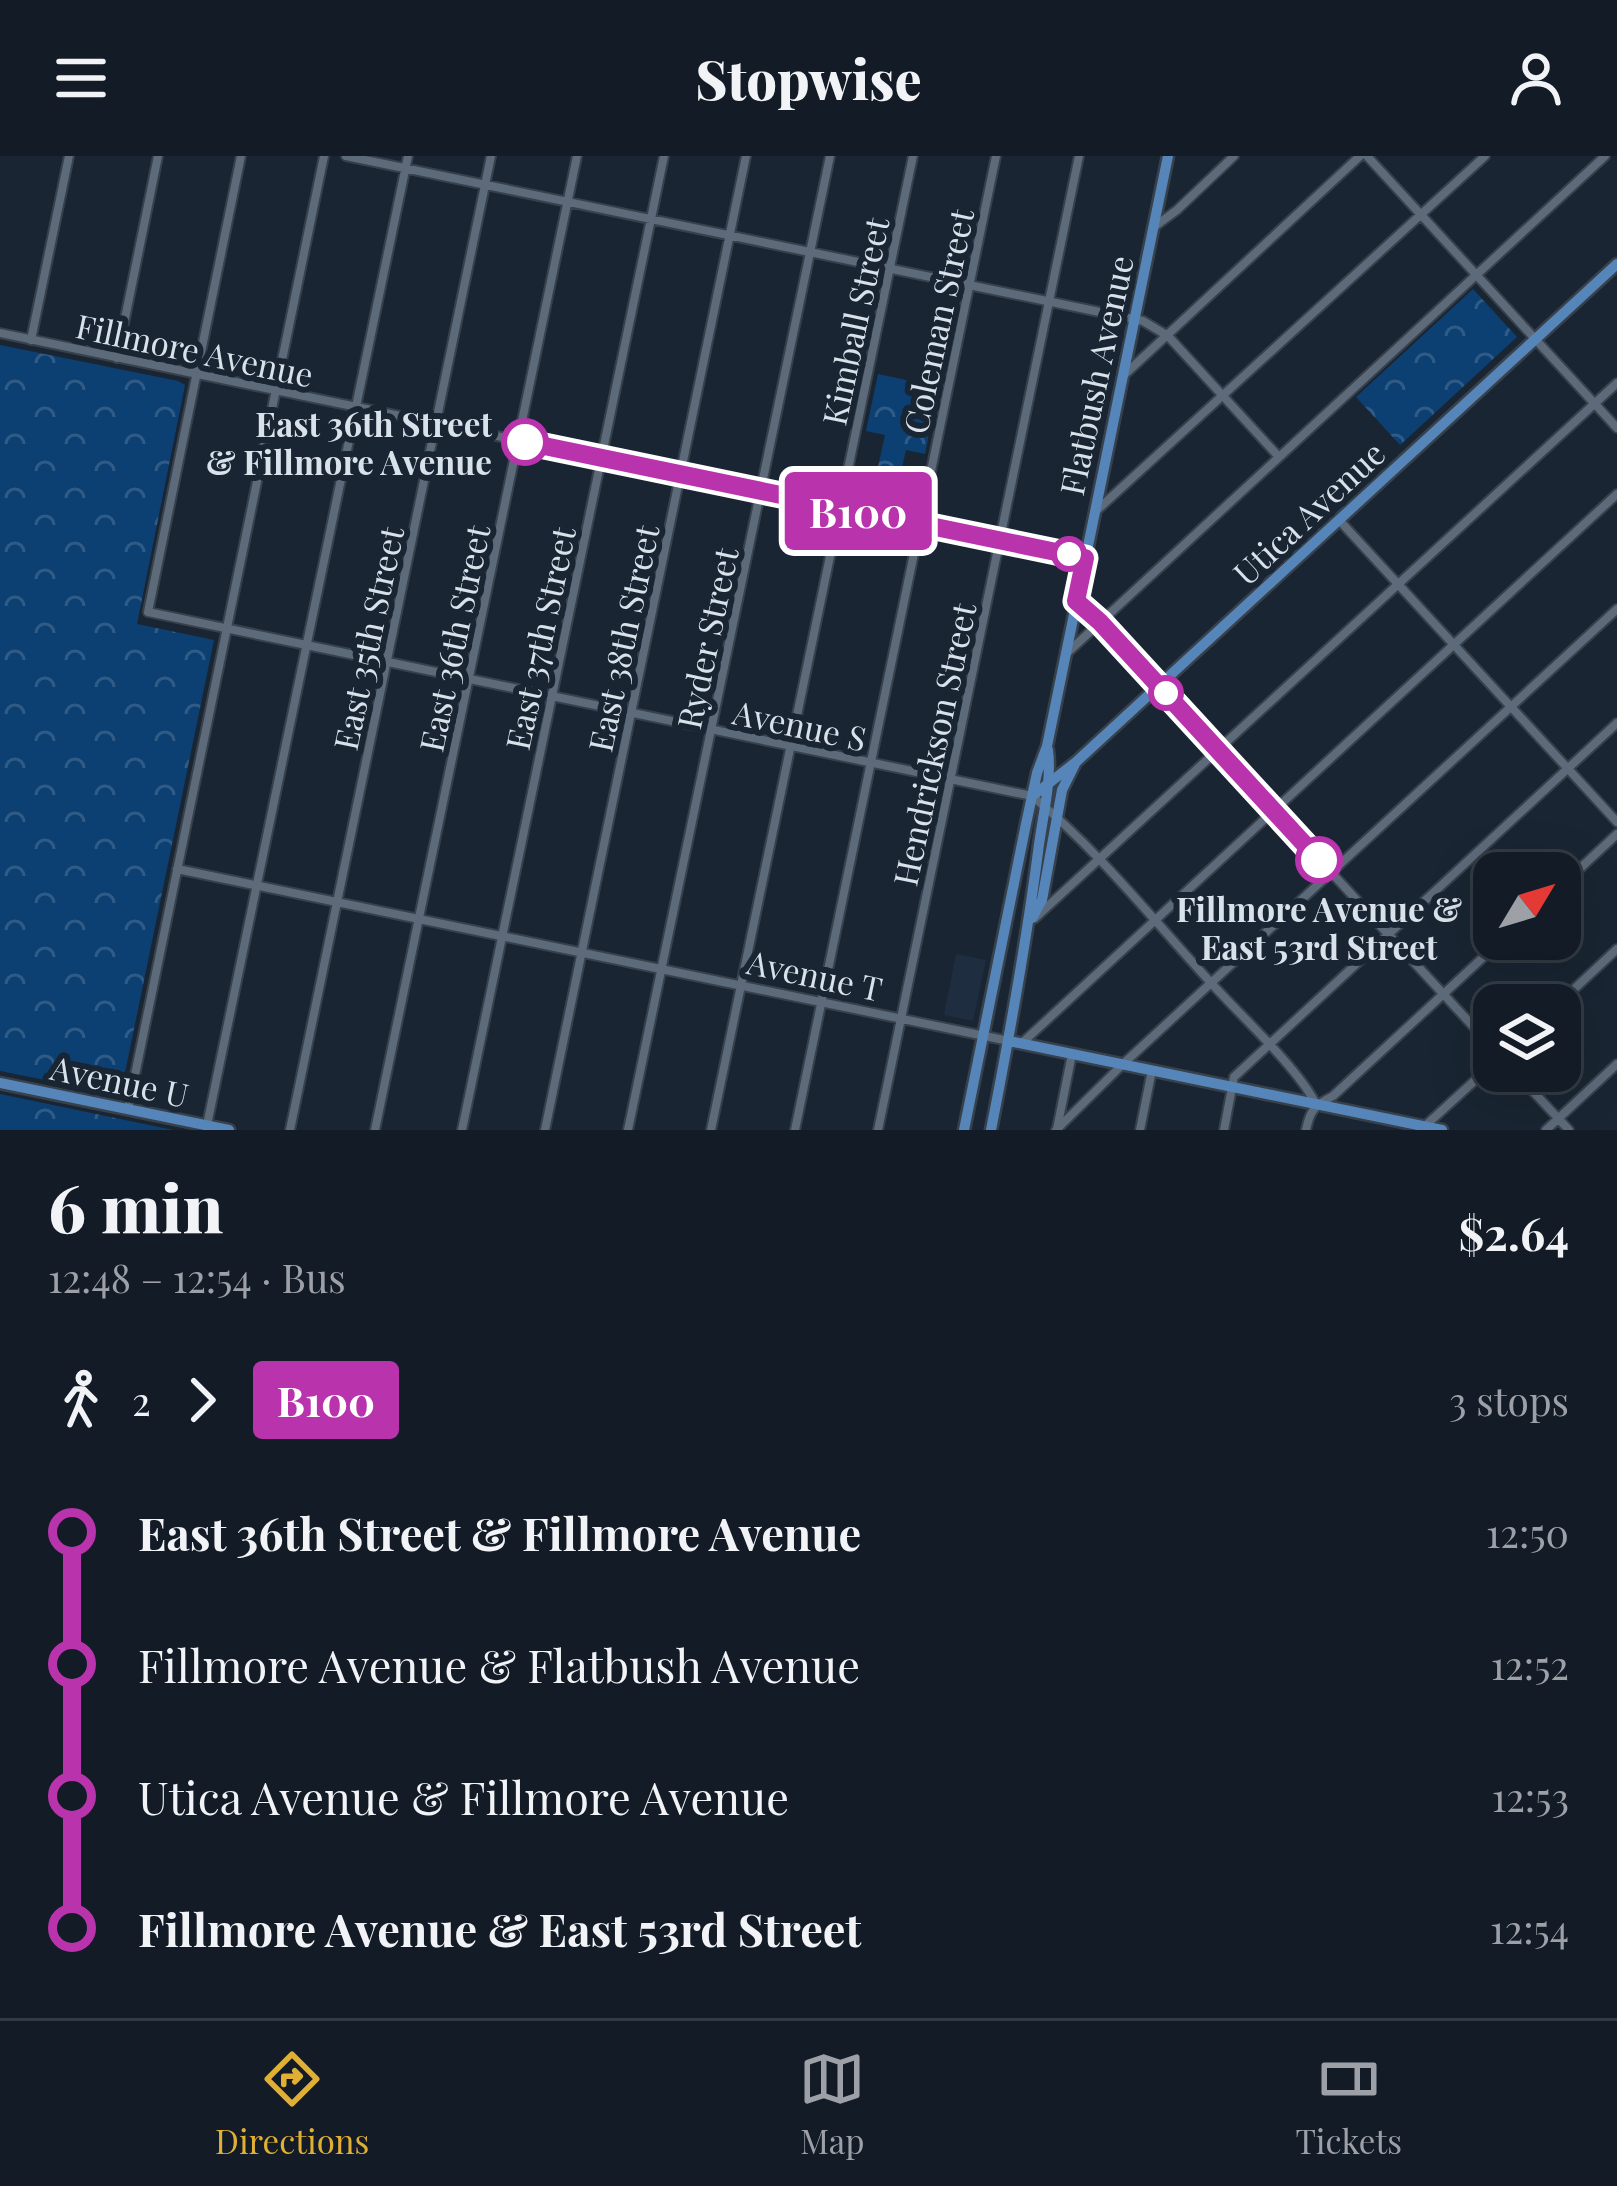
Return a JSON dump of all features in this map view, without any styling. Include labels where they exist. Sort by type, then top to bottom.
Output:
[{"type":"main road","name":"Flatbush Avenue","points":[[964,1130],[1168,156]]},
{"type":"main road","name":"Utica Avenue","points":[[1032,796],[1076,762],[1617,264]]},
{"type":"main road","name":"Flatbush Avenue","points":[[991,1130],[1015,1042],[1048,784],[1047,746]]},
{"type":"main road","points":[[1027,926],[1042,900],[1062,790],[1076,762]]},
{"type":"main road","name":"Avenue T","points":[[1015,1042],[1316,1104],[1391,1125],[1442,1130]]},
{"type":"main road","name":"Avenue U","points":[[0,1083],[229,1130]]},
{"type":"street","points":[[31,340],[69,156]]},
{"type":"street","points":[[117,358],[158,156]]},
{"type":"street","points":[[196,374],[241,156]]},
{"type":"street","points":[[128,1109],[324,156]]},
{"type":"street","points":[[346,156],[1152,324],[1279,457]]},
{"type":"street","points":[[207,1125],[407,156]]},
{"type":"street","name":"East 35th Street","points":[[290,1130],[490,156]]},
{"type":"street","name":"East 36th Street","points":[[376,1130],[577,156]]},
{"type":"street","name":"East 37th Street","points":[[462,1130],[664,156]]},
{"type":"street","name":"East 38th Street","points":[[545,1130],[746,156]]},
{"type":"street","name":"Ryder Street","points":[[628,1130],[830,156]]},
{"type":"street","name":"Kimball Street","points":[[712,1130],[913,156]]},
{"type":"street","name":"Coleman Street","points":[[795,1130],[996,156]]},
{"type":"street","name":"Hendrickson Street","points":[[878,1130],[1079,156]]},
{"type":"street","points":[[1154,227],[1234,156]]},
{"type":"street","points":[[1122,377],[1363,156],[1617,428]]},
{"type":"street","points":[[1094,513],[1485,156]]},
{"type":"street","points":[[1066,654],[1605,156]]},
{"type":"street","name":"Fillmore Avenue","points":[[0,333],[1085,558]]},
{"type":"street","name":"Avenue S","points":[[196,374],[148,612],[1032,796],[1099,860],[1310,1091],[1316,1104]]},
{"type":"street","points":[[1027,926],[1617,383]]},
{"type":"street","points":[[1015,1042],[1617,494]]},
{"type":"street","points":[[1339,520],[1617,823]]},
{"type":"street","points":[[1076,601],[1473,1026]]},
{"type":"street","points":[[1057,1130],[1617,608]]},
{"type":"street","points":[[1224,1130],[1234,1077],[1617,723]]},
{"type":"street","points":[[1581,867],[1617,834]]},
{"type":"street","name":"Avenue T","points":[[177,869],[1015,1042]]},
{"type":"street","points":[[1579,984],[1617,949]]},
{"type":"street","points":[[1306,1130],[1316,1104],[1333,1096],[1480,960]]},
{"type":"street","points":[[1057,1130],[1072,1054]]},
{"type":"street","points":[[1546,1130],[1617,1064]]},
{"type":"street","points":[[1140,1130],[1152,1070]]},
{"type":"street","points":[[1425,1126],[1473,1082]]},
{"type":"street","points":[[1534,1092],[1569,1130]]},
{"type":"shaded area","points":[[956,954],[986,960],[973,1021],[944,1015]]},
{"type":"green space","points":[[1473,289],[1517,337],[1400,445],[1356,397]]},
{"type":"green space","points":[[0,345],[185,385],[137,624],[214,640],[121,1092],[116,1094],[0,1071]]},
{"type":"green space","points":[[878,374],[938,387],[925,454],[906,450],[900,476],[877,471],[885,435],[866,431]]},
{"type":"green space","points":[[0,1094],[173,1130],[0,1130]]},
{"type":"bus line","name":"B100","points":[[525,442],[1085,558],[1076,601],[1319,860]]},
{"type":"place","name":"East 36th Street & Fillmore Avenue","points":[[525,442]]},
{"type":"place","name":"Fillmore Avenue & East 53rd Street","points":[[1319,860]]}]
